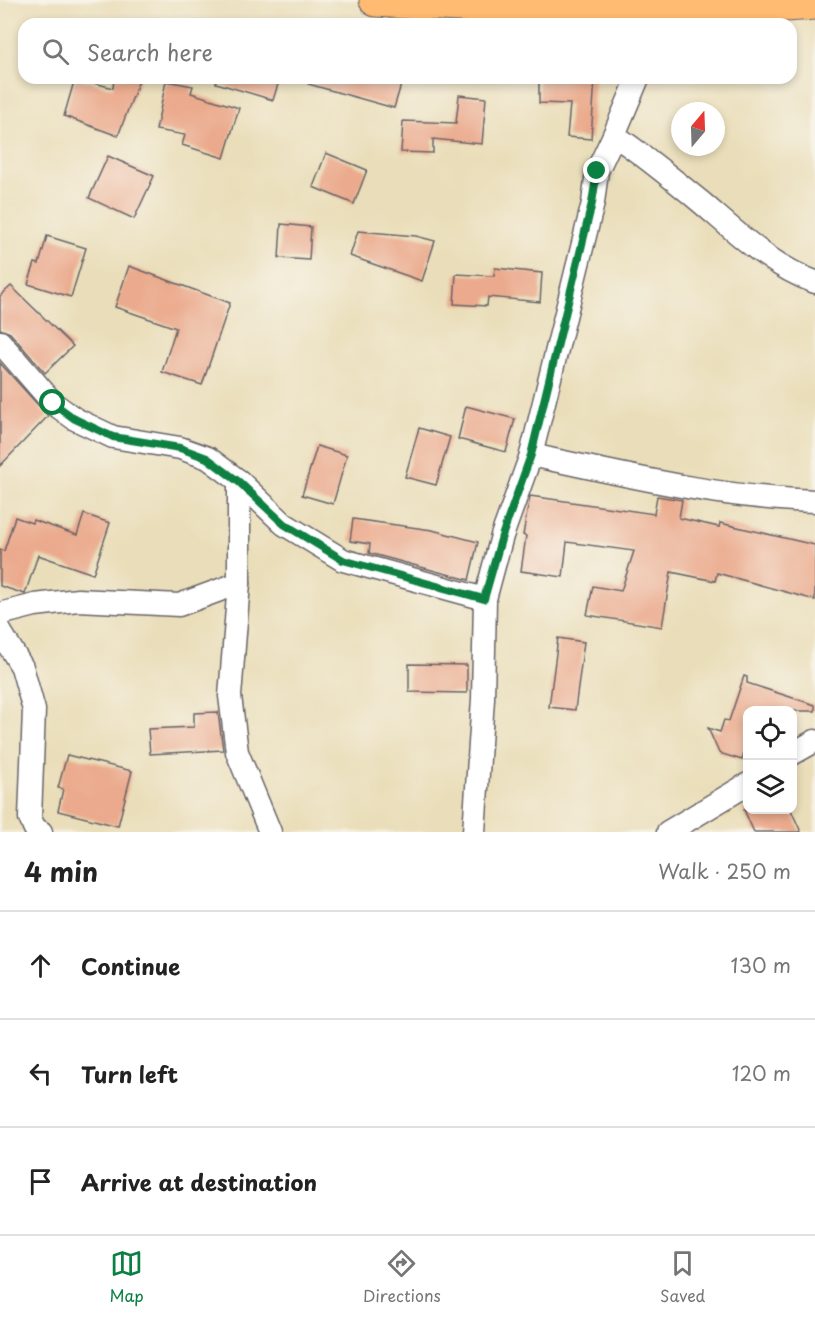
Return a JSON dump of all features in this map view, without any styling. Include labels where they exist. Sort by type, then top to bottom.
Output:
[{"type":"main road","points":[[376,0],[661,17],[728,5],[815,3]]},
{"type":"street","points":[[474,832],[480,773],[484,599],[502,536],[531,455],[592,203],[597,171],[635,84]]},
{"type":"street","points":[[614,135],[651,161],[749,244],[805,279],[815,290]]},
{"type":"street","points":[[0,342],[53,403],[75,419],[113,437],[180,448],[207,458],[239,482],[284,524],[343,560],[484,599]]},
{"type":"street","points":[[531,455],[672,484],[778,500],[815,501]]},
{"type":"street","points":[[239,482],[239,583],[230,696],[237,752],[270,832]]},
{"type":"street","points":[[0,614],[35,605],[78,600],[179,605],[239,583]]},
{"type":"street","points":[[0,632],[22,667],[34,710],[30,818],[35,829],[41,832]]},
{"type":"street","points":[[797,751],[815,741]]},
{"type":"street","points":[[668,832],[743,786]]},
{"type":"building","points":[[73,84],[98,84],[113,88],[113,84],[138,84],[118,136],[64,116]]},
{"type":"building","points":[[165,84],[193,86],[191,93],[239,108],[224,158],[182,145],[185,135],[156,130]]},
{"type":"building","points":[[219,84],[278,84],[273,100]]},
{"type":"building","points":[[308,84],[401,84],[394,108]]},
{"type":"building","points":[[539,84],[595,84],[591,139],[567,137],[570,104],[539,103]]},
{"type":"building","points":[[459,95],[486,98],[482,144],[433,139],[433,153],[401,152],[403,121],[456,123]]},
{"type":"building","points":[[326,153],[367,170],[354,204],[313,187]]},
{"type":"building","points":[[108,156],[154,176],[134,219],[89,198]]},
{"type":"building","points":[[281,224],[311,227],[309,260],[279,258]]},
{"type":"building","points":[[358,231],[416,236],[435,241],[422,281],[350,256]]},
{"type":"building","points":[[47,236],[86,248],[71,297],[28,284],[35,263],[39,264]]},
{"type":"building","points":[[129,266],[230,303],[202,385],[162,372],[176,328],[115,307]]},
{"type":"building","points":[[495,268],[542,273],[540,302],[488,297],[487,306],[454,304],[456,274],[494,276]]},
{"type":"building","points":[[11,286],[73,346],[45,373],[10,333],[0,329],[0,296]]},
{"type":"building","points":[[0,363],[48,416],[0,466]]},
{"type":"building","points":[[466,406],[515,419],[506,452],[458,439]]},
{"type":"building","points":[[419,428],[450,437],[436,485],[405,477]]},
{"type":"building","points":[[317,446],[347,455],[333,504],[302,495]]},
{"type":"building","points":[[530,496],[654,514],[657,496],[682,500],[679,518],[719,527],[720,523],[815,545],[815,600],[717,573],[715,581],[671,572],[662,627],[587,615],[593,586],[621,591],[634,551],[567,542],[563,577],[521,571],[526,536],[523,535]]},
{"type":"building","points":[[84,514],[110,523],[93,574],[38,555],[25,594],[0,586],[0,550],[4,551],[15,517],[32,523],[33,520],[77,535]]},
{"type":"building","points":[[353,519],[432,530],[478,542],[469,580],[369,553],[370,544],[350,541]]},
{"type":"building","points":[[558,638],[584,642],[575,710],[549,707]]},
{"type":"building","points":[[409,664],[467,665],[467,693],[409,692]]},
{"type":"building","points":[[744,676],[747,677],[747,683],[815,705],[815,711],[797,711],[797,706],[743,706],[742,760],[719,753],[708,728],[720,732],[724,720],[729,721]]},
{"type":"building","points":[[218,712],[223,750],[150,754],[148,729],[194,727],[194,713]]},
{"type":"building","points":[[67,755],[132,771],[118,826],[58,811],[63,789],[58,788]]},
{"type":"building","points":[[746,814],[793,814],[801,832],[754,832]]},
{"type":"route","points":[[53,403],[75,419],[113,437],[180,448],[207,458],[239,482],[284,524],[343,560],[484,599],[502,536],[531,455],[583,242],[597,171]]}]
